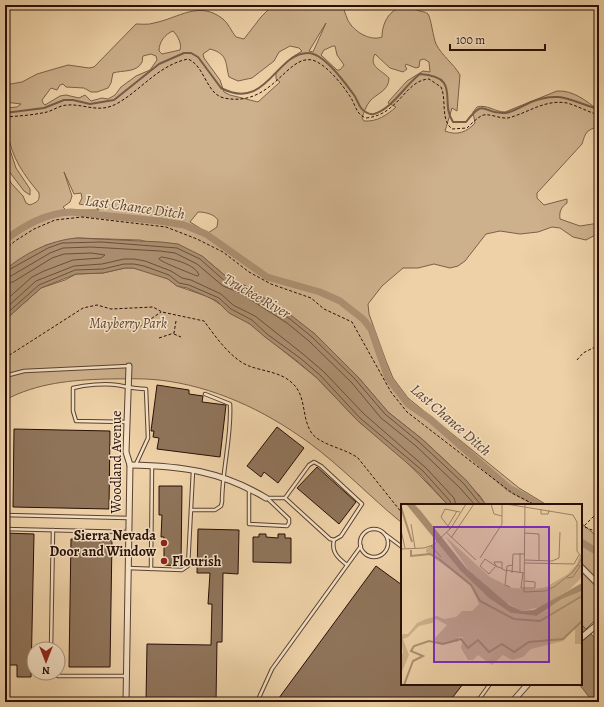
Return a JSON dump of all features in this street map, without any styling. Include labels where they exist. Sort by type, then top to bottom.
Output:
[{"type":"street","name":"Woodland Avenue","points":[[126,702],[128,532],[133,465],[126,452],[129,366]]},
{"type":"street","points":[[133,465],[152,465],[193,469],[222,476],[249,488],[266,498]]},
{"type":"street","points":[[582,568],[599,585]]},
{"type":"street","points":[[582,637],[599,623]]},
{"type":"street","points":[[512,702],[527,685]]},
{"type":"lane","points":[[5,376],[24,371],[129,366]]},
{"type":"lane","points":[[127,422],[76,421],[73,411],[73,388],[81,386],[117,385],[128,389],[146,389],[148,438],[133,465]]},
{"type":"lane","points":[[191,510],[218,508],[222,502],[222,476],[231,415],[230,404],[205,394]]},
{"type":"lane","points":[[285,498],[311,463],[316,463],[321,466],[362,504],[341,536],[334,540]]},
{"type":"lane","points":[[152,465],[152,569]]},
{"type":"lane","points":[[128,568],[182,570],[188,566],[193,469]]},
{"type":"lane","points":[[249,488],[249,524],[287,526],[289,519],[266,498]]},
{"type":"lane","points":[[266,498],[285,498],[330,539],[334,540]]},
{"type":"lane","points":[[5,515],[129,518]]},
{"type":"lane","points":[[5,529],[128,532]]},
{"type":"lane","points":[[385,534],[388,545],[382,555],[370,556],[363,552],[361,546],[362,538],[367,532],[375,529],[385,534],[401,545]]},
{"type":"lane","points":[[51,641],[53,530]]},
{"type":"lane","points":[[334,540],[333,550],[339,559],[347,565]]},
{"type":"lane","points":[[257,702],[272,669],[361,546]]},
{"type":"lane","points":[[66,676],[126,676]]},
{"type":"lane","points":[[477,702],[489,685]]},
{"type":"lane","points":[[518,696],[522,702]]},
{"type":"path","points":[[5,117],[41,113],[69,105],[94,109],[107,107],[118,103],[159,71],[179,61],[188,59],[198,66],[216,94],[223,97],[236,99],[248,98],[259,94],[299,61],[311,60],[319,63],[328,70],[349,94],[357,112],[366,118],[375,118],[384,114],[418,82],[429,79],[441,87],[444,100],[445,118],[452,129],[467,128],[480,116],[485,114],[500,119],[543,105],[555,103],[567,103],[599,115]]},
{"type":"path","points":[[5,250],[15,241],[34,229],[55,220],[82,217],[166,227],[197,239],[223,252],[249,272],[271,284],[311,298],[324,308],[352,322],[391,392],[407,412],[512,493],[533,504]]},
{"type":"path","points":[[5,358],[83,308],[97,305],[111,309],[153,307],[162,312],[204,321],[219,341],[247,365],[277,374],[290,380],[302,396],[310,431],[313,435],[351,452],[358,458],[401,512]]},
{"type":"path","points":[[139,327],[162,312]]},
{"type":"path","points":[[174,334],[176,321]]},
{"type":"path","points":[[160,338],[174,334],[181,338]]},
{"type":"path","points":[[577,360],[583,353],[599,345]]},
{"type":"path","points":[[599,511],[584,527],[599,533]]},
{"type":"green space","points":[[273,5],[341,5],[349,23],[354,28],[365,36],[374,38],[382,37],[385,23],[392,12],[403,7],[410,7],[428,14],[436,44],[460,75],[457,111],[452,108],[445,131],[458,133],[465,131],[472,126],[475,123],[473,112],[477,107],[488,107],[505,112],[557,91],[574,94],[585,100],[599,111],[599,126],[587,132],[582,144],[537,193],[537,198],[544,205],[567,199],[567,203],[561,210],[560,219],[580,226],[599,223],[599,233],[586,240],[573,237],[560,228],[552,227],[538,232],[520,234],[500,231],[486,234],[465,261],[458,266],[450,268],[434,264],[418,268],[403,268],[382,286],[368,304],[369,314],[393,378],[408,398],[519,488],[545,504],[485,504],[480,496],[449,464],[422,439],[388,412],[358,377],[315,334],[244,285],[229,279],[202,256],[140,240],[77,238],[46,245],[5,270],[5,170],[11,183],[23,196],[26,203],[30,205],[38,201],[39,193],[15,158],[8,133],[5,133],[5,108],[17,107],[21,104],[5,102],[5,85],[22,82],[37,74],[68,65],[89,68],[94,67],[136,24],[152,24],[189,12],[206,11],[214,14],[227,23],[236,37],[244,39],[261,17]],"holes":[[[326,23],[313,52],[309,51]],[[173,31],[180,43],[180,50],[162,54],[159,51],[160,44],[167,34]],[[290,46],[299,48],[302,51],[291,58],[276,72],[276,79],[280,82],[258,102],[224,92],[220,80],[204,58],[203,54],[210,49],[220,54],[225,60],[229,77],[238,81],[252,78],[274,61],[279,52]],[[335,46],[337,55],[344,65],[340,70],[337,70],[321,55],[324,50]],[[151,54],[156,56],[157,60],[150,70],[136,76],[121,87],[115,95],[108,99],[102,98],[91,101],[85,95],[79,98],[66,95],[60,96],[45,105],[43,103],[42,100],[51,88],[57,90],[60,85],[63,84],[66,87],[84,88],[91,92],[97,92],[108,88],[111,83],[113,73],[137,68],[140,66],[143,56]],[[375,54],[390,68],[403,72],[407,69],[405,66],[406,64],[416,68],[419,67],[420,60],[424,59],[429,62],[430,72],[423,71],[407,81],[389,101],[388,103],[396,107],[389,113],[377,119],[364,121],[362,118],[365,109],[373,98],[385,89],[389,78],[377,68],[373,62]],[[64,172],[74,194],[81,193],[82,198],[79,204],[95,207],[99,210],[66,210],[63,207],[70,202],[72,196]],[[198,212],[204,212],[214,216],[218,220],[217,227],[208,233],[190,222]]]},
{"type":"green space","points":[[5,135],[16,168],[30,189],[30,195],[24,191],[5,166]]},
{"type":"green space","name":"Mayberry Park","points":[[125,268],[133,268],[151,272],[168,279],[177,286],[209,297],[250,324],[317,378],[358,421],[402,457],[447,504],[401,504],[401,522],[332,461],[291,430],[237,401],[179,383],[153,379],[80,380],[42,386],[17,394],[5,400],[5,320],[41,288],[65,280],[76,274],[103,273]]},
{"type":"green space","points":[[582,524],[599,538],[599,616],[586,629],[582,625]]},
{"type":"water","name":"Truckee River","points":[[77,238],[178,244],[202,256],[229,279],[244,285],[292,316],[315,334],[358,377],[388,412],[422,439],[467,481],[485,504],[447,504],[420,474],[358,421],[317,378],[297,361],[250,324],[229,313],[217,301],[187,288],[177,286],[168,279],[133,268],[125,268],[103,273],[76,274],[41,288],[5,320],[5,270],[21,258],[39,248],[67,239]]},
{"type":"water","points":[[582,625],[599,642],[599,702],[593,702],[580,685],[582,685]]},
{"type":"building","points":[[157,385],[189,390],[189,394],[203,396],[202,402],[226,405],[220,457],[157,449],[159,438],[153,437],[154,431],[151,431]]},
{"type":"building","points":[[277,427],[304,448],[278,483],[264,472],[261,477],[247,466]]},
{"type":"building","points":[[14,429],[110,431],[109,509],[13,507]]},
{"type":"building","points":[[317,467],[356,502],[339,524],[297,488]]},
{"type":"building","points":[[159,486],[182,486],[181,566],[164,565],[164,537],[161,537],[162,515],[159,515]]},
{"type":"building","points":[[198,529],[239,530],[238,574],[223,573],[222,642],[217,642],[216,702],[146,702],[147,644],[211,645],[212,604],[208,604],[210,573],[197,573]]},
{"type":"building","points":[[5,533],[34,534],[32,641],[26,641],[26,677],[17,677],[17,665],[5,665]]},
{"type":"building","points":[[259,534],[266,534],[266,537],[278,538],[278,534],[285,534],[285,538],[291,538],[291,563],[253,562],[253,537],[259,537]]},
{"type":"building","points":[[71,539],[112,540],[110,667],[69,667]]},
{"type":"building","points":[[376,566],[401,584],[401,685],[462,685],[449,702],[276,702]]},
{"type":"waterway","points":[[5,113],[44,108],[64,100],[73,100],[90,104],[114,100],[159,64],[184,53],[191,53],[198,57],[221,88],[237,93],[249,93],[260,87],[287,62],[297,55],[308,53],[314,54],[321,58],[334,70],[354,95],[361,108],[365,112],[371,114],[381,111],[387,107],[420,74],[433,76],[441,80],[445,85],[449,114],[453,122],[466,122],[472,114],[481,108],[492,112],[505,113],[531,102],[551,97],[566,98],[599,109]]},
{"type":"waterway","name":"Last Chance Ditch","points":[[5,240],[20,229],[44,217],[71,212],[184,225],[206,234],[267,277],[320,292],[340,301],[363,319],[371,329],[388,378],[408,404],[430,419],[509,488],[538,504]]},
{"type":"waterway","name":"Last Chance Ditch","points":[[582,543],[599,553]]},
{"type":"place","name":"Sierra Nevada Door and Window","points":[[164,543]]},
{"type":"place","name":"Flourish","points":[[164,561]]}]
